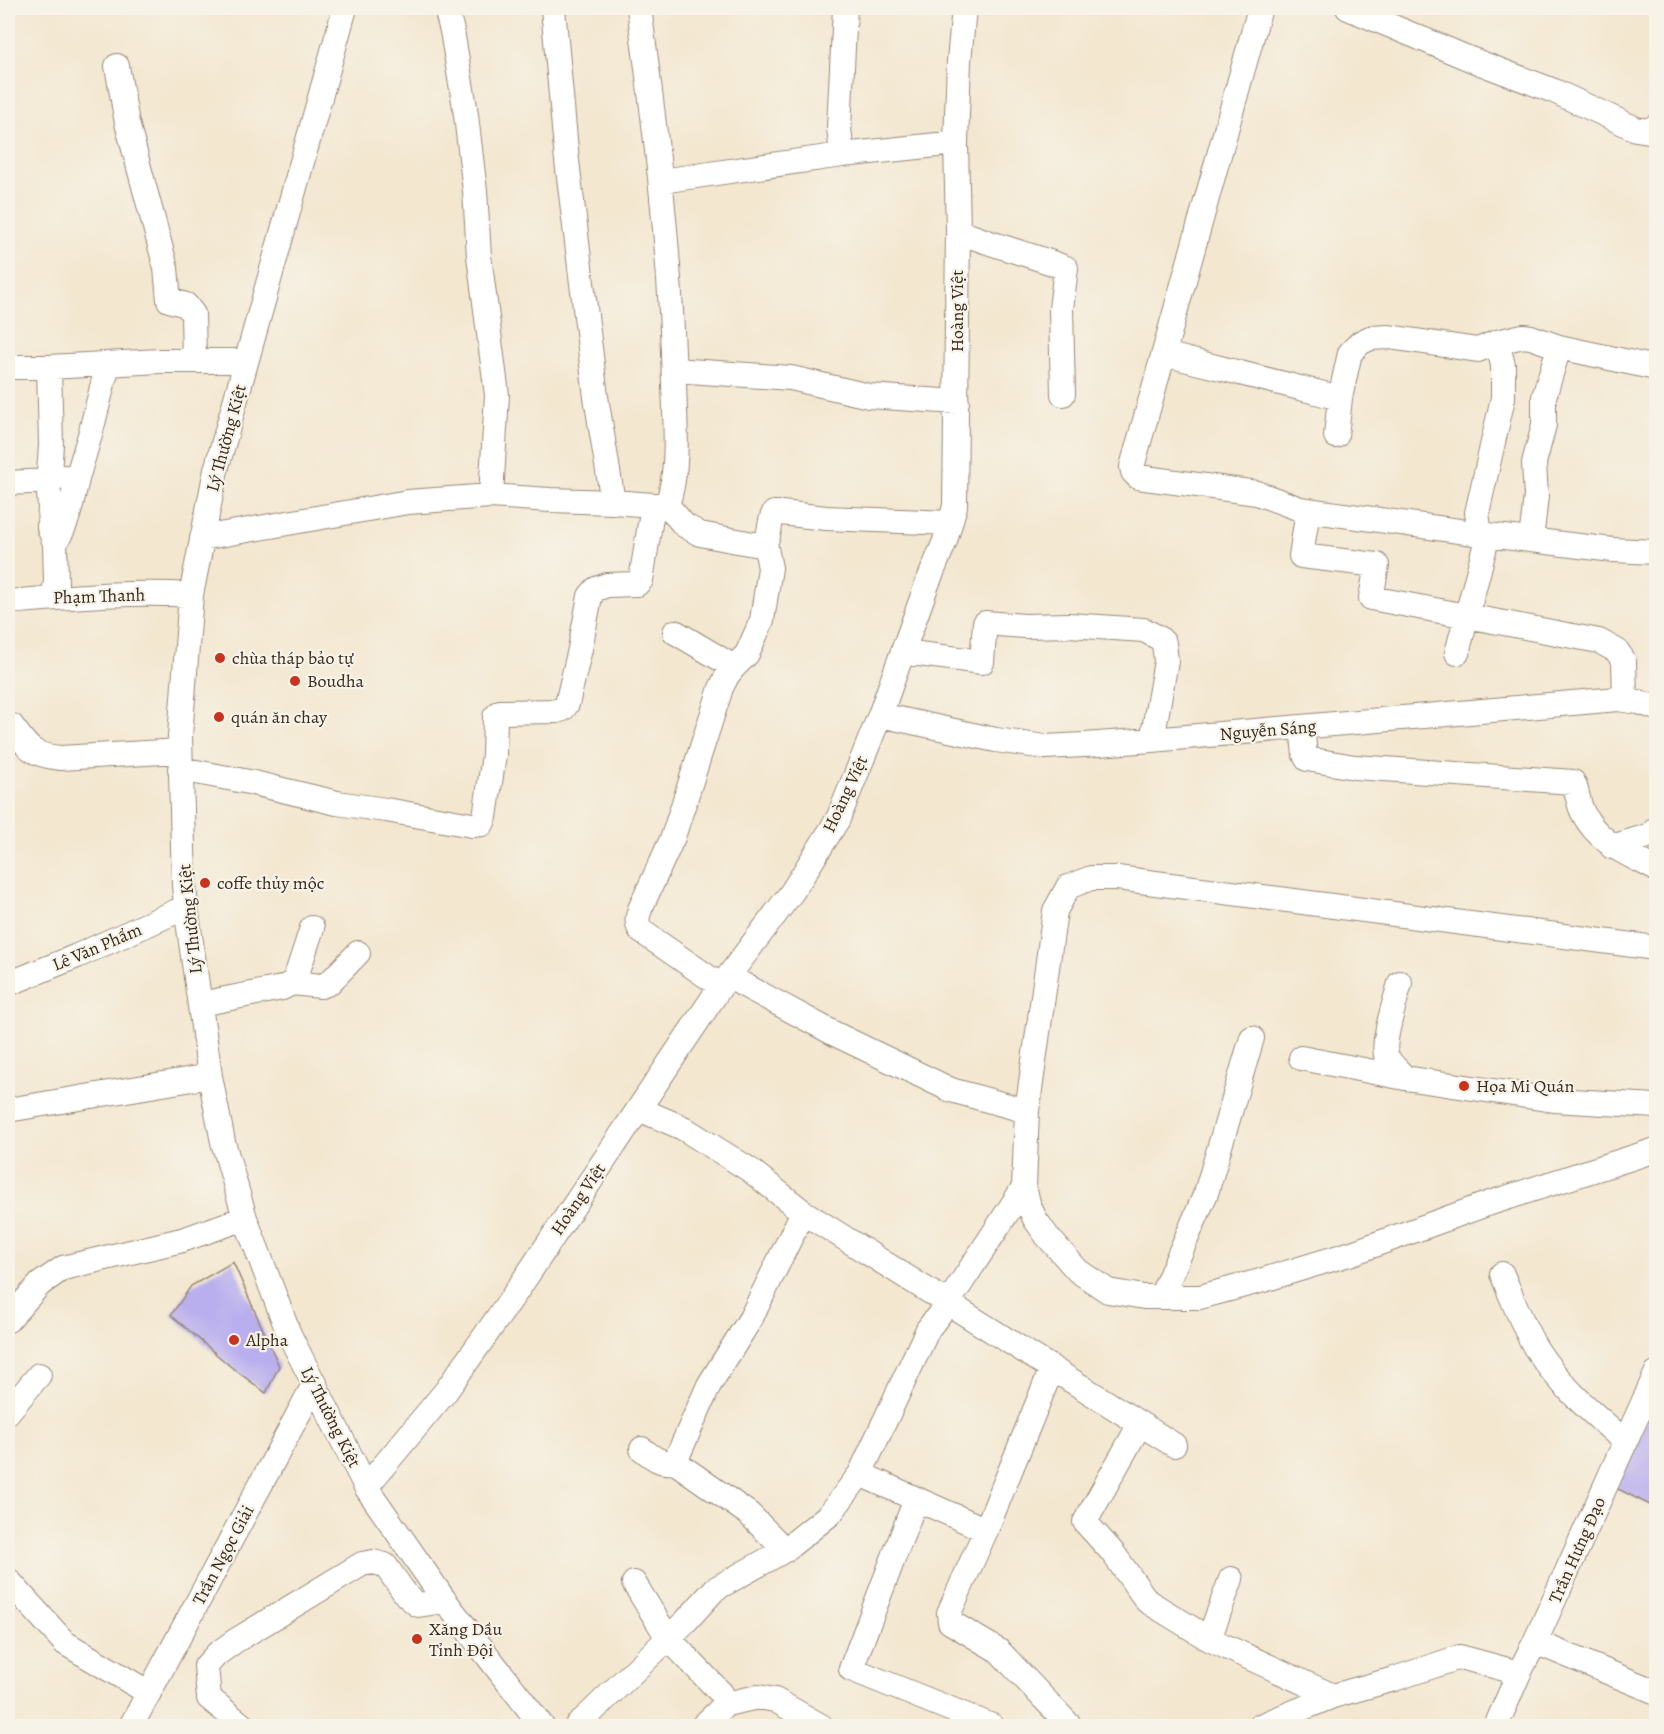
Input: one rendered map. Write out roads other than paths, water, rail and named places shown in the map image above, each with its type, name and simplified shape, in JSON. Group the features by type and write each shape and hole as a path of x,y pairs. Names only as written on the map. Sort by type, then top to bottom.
{"street":[{"name":"Lý Thường Kiệt","path":"345,8 216,470 191,595 180,736 186,908 210,1076 224,1142 245,1218 289,1334 366,1487 446,1601 539,1726"},
{"path":"446,8 465,107 475,191 479,256 497,395 491,496"},
{"path":"553,8 567,161 596,398 613,502"},
{"path":"12,726 27,747 45,756 180,760 249,783 337,803 472,825 482,824 494,755 495,717 500,712 556,711 563,709 567,704 590,596 596,589 607,585 638,584 641,580 660,505 673,490 674,370 669,278 661,181 639,8"},
{"path":"842,155 840,128 846,8"},
{"name":"Hoàng Việt","path":"366,1487 446,1391 725,981 792,892 837,819 880,715 945,541 955,506 958,231 956,143 959,61 964,8"},
{"path":"1260,8 1132,467 1133,472 1138,477 1257,493 1291,507 1308,510 1531,540 1614,550 1656,552"},
{"path":"1348,8 1554,91 1636,129 1649,131 1656,126"},
{"path":"117,66 127,123 166,268 169,300 186,305 193,314 194,361"},
{"path":"661,181 842,155 956,143"},
{"path":"958,231 979,240 1036,256 1065,268 1061,309 1063,394"},
{"path":"1336,436 1340,398 1350,353 1360,343 1370,338 1389,337 1478,350 1497,342 1522,336 1559,347 1656,368"},
{"path":"1456,653 1484,534 1477,513 1503,398 1503,365 1497,342"},
{"path":"1531,540 1536,496 1534,463 1544,425 1544,397 1559,347"},
{"path":"1164,354 1340,398"},
{"path":"8,367 194,361 246,362"},
{"path":"54,543 63,532 69,515 108,364"},
{"path":"49,366 51,445 48,477 51,507 49,528 54,543 56,583 52,598"},
{"path":"674,370 791,378 869,396 957,402"},
{"path":"8,483 78,475"},
{"path":"202,538 408,502 491,496 660,505 684,525 700,534 759,545 768,539 774,513 826,518 950,523"},
{"path":"1308,510 1301,556 1377,565 1371,598 1599,641 1617,651 1624,661 1625,700"},
{"path":"765,543 770,568 762,620 747,654 727,676 721,688 673,837 640,909 637,925 641,931 725,981 951,1090 1027,1111"},
{"name":"Phạm Thanh","path":"8,602 52,598 191,595"},
{"path":"903,652 982,662 985,623 1144,630 1164,643 1166,661 1152,740"},
{"path":"675,632 734,667"},
{"name":"Nguyễn Sáng","path":"880,715 996,740 1045,747 1152,740 1618,699 1639,702 1656,708"},
{"path":"1302,727 1305,755 1307,759 1317,762 1355,767 1574,782 1582,811 1594,830 1612,847 1656,868"},
{"path":"1612,847 1651,835 1656,829"},
{"path":"1656,948 1117,878 1091,878 1068,887 1055,911 1027,1111 1024,1187 1035,1220 1047,1236 1078,1271 1108,1291 1144,1297 1200,1297 1352,1253 1487,1204 1656,1150"},
{"name":"Lê Văn Phẩm","path":"8,984 186,908"},
{"path":"200,1004 282,988 292,983 312,928"},
{"path":"292,983 321,986 329,983 358,953"},
{"path":"1400,983 1388,1030 1386,1055 1405,1078"},
{"path":"1161,1298 1206,1192 1252,1038"},
{"path":"1301,1058 1405,1078 1554,1100 1656,1106"},
{"path":"8,1110 210,1076"},
{"path":"639,1109 693,1134 750,1170 803,1212 1174,1445"},
{"path":"578,1726 715,1589 785,1550 830,1514 860,1474 927,1329 948,1303 1024,1187"},
{"path":"675,1462 709,1385 751,1318 803,1212"},
{"path":"8,1320 40,1284 63,1268 182,1240 245,1218"},
{"path":"1502,1274 1531,1339 1557,1378 1585,1408 1626,1442"},
{"path":"1052,1368 986,1530 949,1613 950,1622 999,1651 1066,1725"},
{"name":"Trần Hưng Đạo","path":"1496,1726 1656,1374"},
{"path":"8,1412 39,1375"},
{"name":"Trần Ngọc Giải","path":"131,1726 315,1383"},
{"path":"1140,1424 1085,1522 1113,1553 1147,1601 1209,1639 1333,1696"},
{"path":"642,1449 656,1461 675,1462 749,1514 785,1550"},
{"path":"860,1474 986,1530"},
{"path":"916,1499 851,1669 992,1726"},
{"path":"243,1726 209,1698 206,1680 206,1666 217,1654 235,1641 362,1564 373,1562 385,1565 407,1596 418,1605 446,1601"},
{"path":"1209,1639 1231,1579"},
{"path":"8,1580 65,1643 149,1694"},
{"path":"634,1582 663,1630 721,1693 726,1704"},
{"path":"1535,1642 1656,1692"},
{"path":"1260,1726 1333,1696 1460,1657 1519,1673"},
{"path":"703,1726 726,1704 758,1697 775,1700 821,1726"}],"place":[{"name":"chùa tháp bảo tự","path":"220,658"},
{"name":"Boudha","path":"295,681"},
{"name":"quán ăn chay","path":"219,717"},
{"name":"coffe thủy mộc","path":"205,883"},
{"name":"Họa Mi Quán","path":"1464,1086"},
{"name":"Alpha","path":"234,1340"},
{"name":"Xăng Dầu Tỉnh Đội","path":"417,1639"}]}
